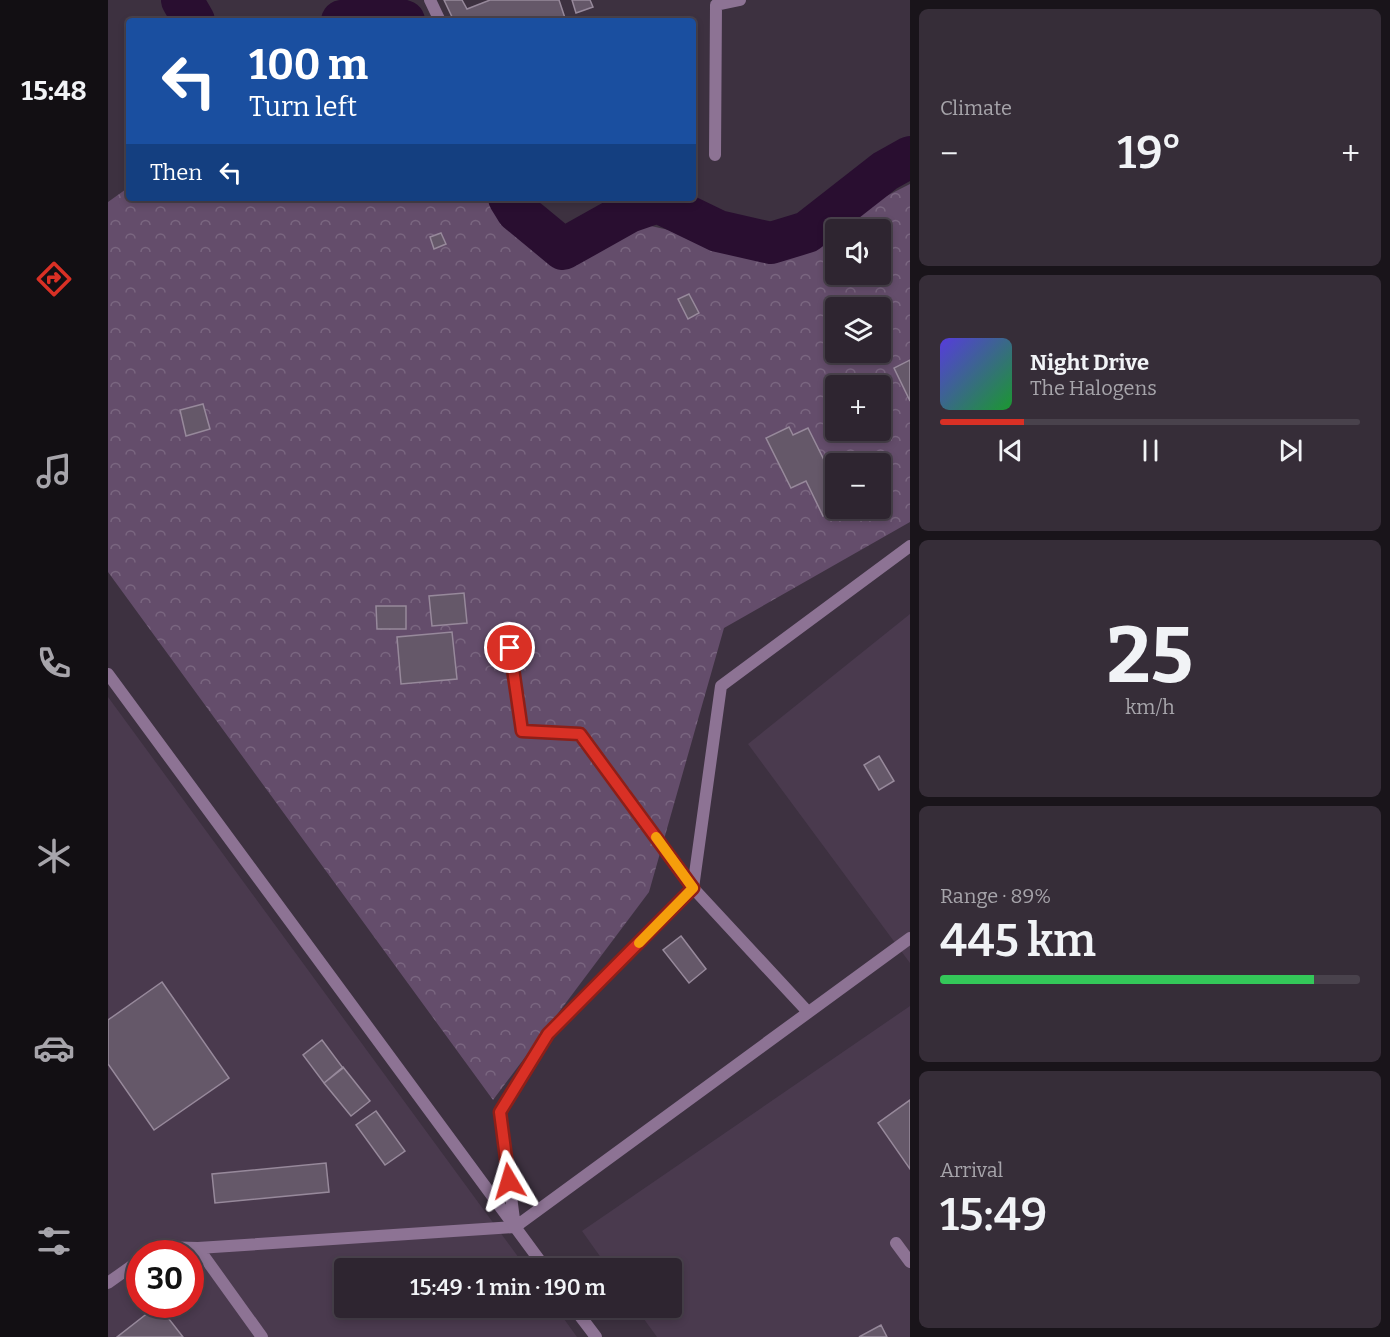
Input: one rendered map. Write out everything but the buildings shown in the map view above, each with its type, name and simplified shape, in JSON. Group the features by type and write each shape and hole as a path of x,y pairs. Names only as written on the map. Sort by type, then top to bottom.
{"street":[{"path":"430,0 439,18"},
{"path":"715,155 716,5 741,0"},
{"path":"515,1227 500,1112 548,1034 693,888 721,686 910,546"},
{"path":"507,627 522,731 580,734 693,888 808,1012"},
{"path":"108,674 538,1258"},
{"path":"204,1248 515,1227 910,938"},
{"path":"896,1243 910,1262"},
{"path":"204,1256 262,1337"},
{"path":"108,1283 126,1270"},
{"path":"582,1318 596,1337"}],"shaded area":[{"path":"910,614 910,963 748,744"},
{"path":"108,697 519,1258 334,1258 334,1318 563,1318 577,1337 108,1337"},
{"path":"910,1006 910,1337 657,1337 643,1318 682,1318 682,1258 601,1258 582,1231"}],"green space":[{"path":"910,184 910,522 724,628 649,892 493,1100 108,572 108,202 126,189 126,201 539,201 560,226 637,223 774,253 825,227 825,285 891,285 891,219 841,219"}],"waterway":[{"path":"182,0 192,18"},
{"path":"359,18 381,14 394,18"},
{"path":"511,201 517,211 563,249 629,212 658,202 718,231 771,243 807,232 885,171 910,157"}],"slow traffic":[{"path":"639,943 693,888 656,837"}],"route":[{"path":"509,1181 500,1112 548,1034 693,888 580,734 522,731 510,648"}]}
